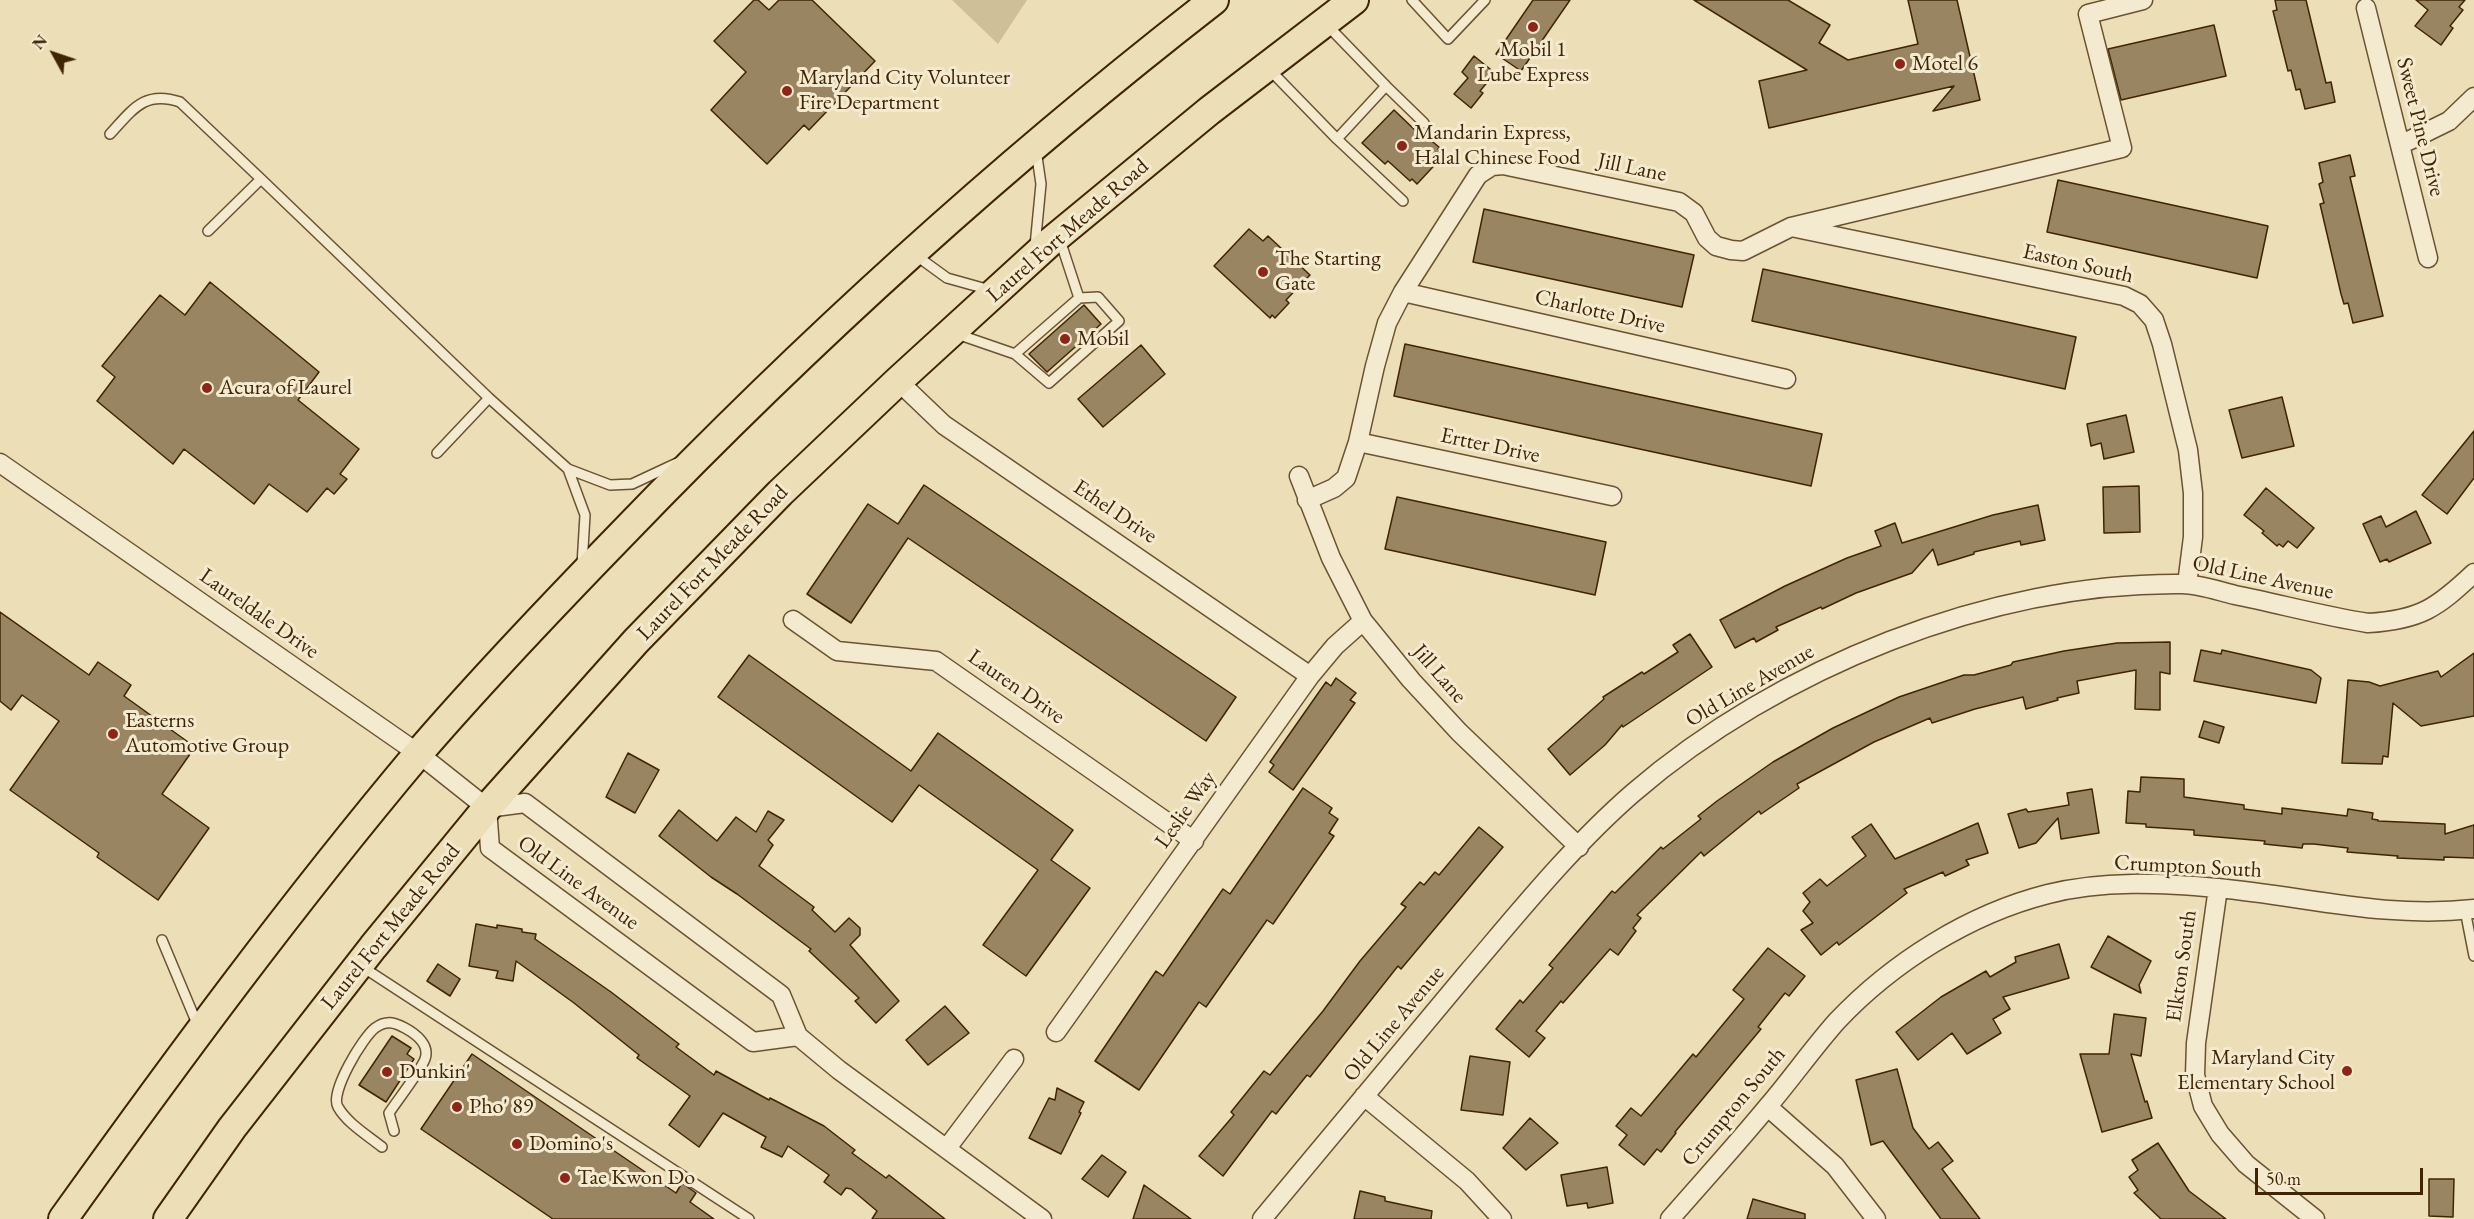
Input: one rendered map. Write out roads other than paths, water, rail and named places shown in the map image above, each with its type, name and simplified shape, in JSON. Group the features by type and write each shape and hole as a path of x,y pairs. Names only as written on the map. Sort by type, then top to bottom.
{"main road":[{"path":"63,1219 200,1030 418,754 581,576 701,452 832,325 1036,145 1154,46 1214,0"},
{"name":"Laurel Fort Meade Road","path":"168,1219 232,1128 359,965 487,808 636,641 780,493 1034,257 1209,111 1354,0"}],"street":[{"name":"Jill Lane","path":"1307,500 1334,488 1346,478 1358,442 1384,334 1403,292 1478,175 1492,166 1503,165 1679,202 1694,213 1707,238 1716,246 1743,250 1791,227 2122,148 2088,14 2143,0"},
{"name":"Sweet Pine Drive","path":"2366,8 2428,258"},
{"path":"2400,145 2449,121 2474,98"},
{"name":"Easton South","path":"1791,227 2124,296 2140,304 2154,320 2163,344 2188,450 2193,493 2193,537 2187,584"},
{"name":"Charlotte Drive","path":"1403,292 1786,379"},
{"name":"Ethel Drive","path":"898,381 944,425 1310,676"},
{"name":"Ertter Drive","path":"1358,442 1612,496"},
{"name":"Laureldale Drive","path":"0,462 418,754 487,808"},
{"name":"Jill Lane","path":"1299,476 1331,558 1363,621 1411,680 1459,732 1578,847"},
{"name":"Old Line Avenue","path":"1262,1219 1511,921 1578,847 1632,794 1692,747 1762,702 1827,668 1914,632 1999,606 2071,591 2133,585 2187,584 2368,623 2398,621 2424,613 2449,596 2474,573"},
{"name":"Lauren Drive","path":"793,620 837,651 936,661 1194,841"},
{"name":"Leslie Way","path":"1056,1032 1310,676 1335,645 1363,621"},
{"name":"Old Line Avenue","path":"798,1036 753,1042 490,848 487,808 525,803 781,995 798,1036 839,1070 1042,1219"},
{"name":"Crumpton South","path":"1670,1219 1768,1107 1837,1021 1882,978 1934,943 1985,915 2049,893 2126,883 2218,888 2367,909 2436,913 2470,909"},
{"name":"Elkton South","path":"2218,888 2196,1043 2195,1075 2203,1106 2220,1134 2246,1164 2315,1219"},
{"path":"947,1148 1014,1059"},
{"path":"1364,1096 1467,1180 1502,1219"},
{"path":"1768,1107 1835,1166 1876,1219"}],"lane":[{"path":"1413,0 1448,39 1485,0"},
{"path":"1325,22 1424,123"},
{"path":"1267,67 1337,139 1403,201"},
{"path":"1337,139 1386,86"},
{"path":"110,134 128,113 144,100 164,97 180,102 489,398 567,469 610,485 632,484 701,452"},
{"path":"1034,257 1041,184 1036,145"},
{"path":"208,231 261,178"},
{"path":"1059,236 1079,298"},
{"path":"912,253 947,278 996,292"},
{"path":"952,332 1015,354 1050,383 1119,321 1098,297 1079,298 1015,354"},
{"path":"437,453 489,398"},
{"path":"567,469 585,515 581,576"},
{"path":"2470,909 2474,956"},
{"path":"162,940 200,1030"},
{"path":"359,965 749,1219"},
{"path":"382,1147 351,1122 336,1106 335,1092 343,1075 374,1029 387,1022 396,1022 412,1031 424,1044 426,1059 389,1113 394,1131"}],"place":[{"name":"Mobil 1 Lube Express","path":"1533,27"},
{"name":"Motel 6","path":"1900,64"},
{"name":"Maryland City Volunteer Fire Department","path":"787,91"},
{"name":"Mandarin Express, Halal Chinese Food","path":"1402,146"},
{"name":"The Starting Gate","path":"1263,272"},
{"name":"Mobil","path":"1065,339"},
{"name":"Acura of Laurel","path":"207,388"},
{"name":"Easterns Automotive Group","path":"113,734"},
{"name":"Maryland City Elementary School","path":"2347,1071"},
{"name":"Dunkin'","path":"387,1072"},
{"name":"Pho' 89","path":"457,1107"},
{"name":"Domino's","path":"517,1144"},
{"name":"Tae Kwon Do","path":"565,1178"}]}
